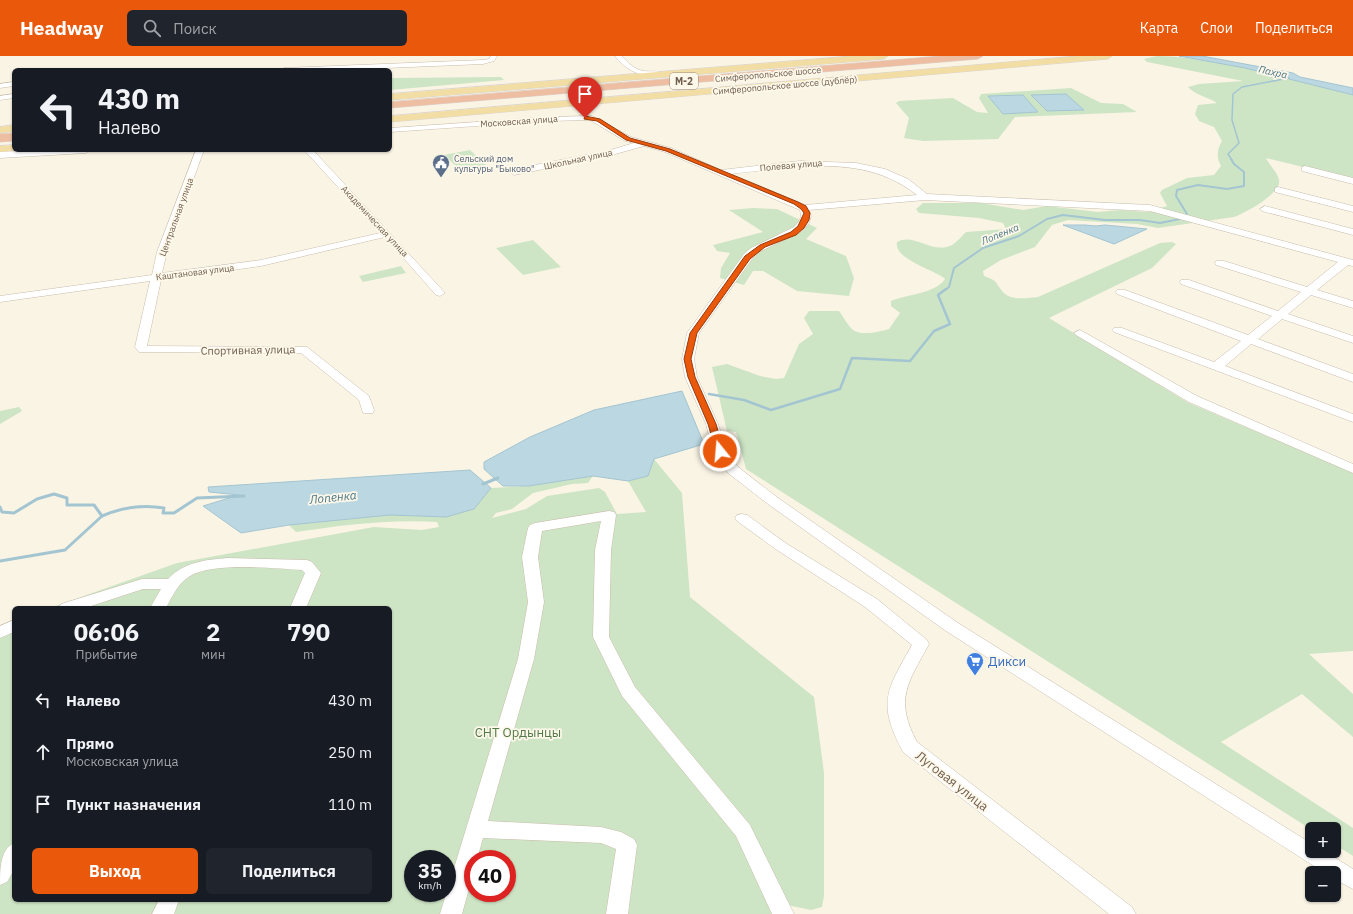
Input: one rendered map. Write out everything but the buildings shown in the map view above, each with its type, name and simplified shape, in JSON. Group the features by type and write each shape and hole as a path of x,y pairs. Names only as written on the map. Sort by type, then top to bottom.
{"highway":[{"name":"Симферопольское шоссе","path":"392,101 930,56"},
{"name":"Симферопольское шоссе","path":"392,105 978,56"},
{"path":"0,133 12,132"},
{"path":"0,138 12,137"}],"main road":[{"name":"Симферопольское шоссе (дублёр)","path":"392,97 884,56"},
{"name":"Симферопольское шоссе (дублёр)","path":"392,119 1108,56"},
{"path":"0,129 12,128"},
{"path":"0,149 12,148"}],"street":[{"path":"334,68 482,62 492,60 494,56"},
{"path":"618,56 627,67 636,72 644,74 669,74"},
{"path":"605,80 624,75 627,73 627,67"},
{"path":"0,86 12,84"},
{"path":"0,98 12,96"},
{"name":"Московская улица","path":"392,130 585,118 598,120 628,139 641,144 668,150 804,208"},
{"name":"Школьная улица","path":"514,172 608,153 641,144"},
{"path":"0,155 52,152"},
{"name":"Центральная улица","path":"149,352 143,350 141,347 162,252 199,152"},
{"name":"Академическая улица","path":"310,152 440,293"},
{"name":"Полевая улица","path":"720,172 811,162 839,163 867,168 895,177 916,188 925,197"},
{"path":"1305,169 1353,181"},
{"path":"1278,190 1353,209"},
{"path":"1349,262 1150,208 925,197 804,208 807,213 806,220 801,228 762,246 747,257 693,333 688,359 692,377 712,424 720,451 733,470 773,501 952,627 1353,880"},
{"path":"1265,209 1353,232"},
{"name":"Каштановая улица","path":"0,299 156,276 215,271 261,263 387,234"},
{"path":"1216,367 1308,291 1349,262"},
{"path":"1220,263 1353,305"},
{"path":"1185,282 1353,340"},
{"path":"1121,292 1353,378"},
{"path":"1118,330 1353,418"},
{"path":"1080,333 1193,399 1353,469"},
{"name":"Спортивная улица","path":"149,352 303,349 365,399 368,410"},
{"path":"451,914 526,659 536,602 530,557 535,528 609,516 604,550 601,637 628,691 743,831 783,914"},
{"name":"Луговая улица","path":"742,518 782,547 871,603 921,644 903,673 894,712 900,730 910,747 1125,914"},
{"path":"159,606 172,584 185,572 203,567 243,563 307,565 313,573 299,606"},
{"path":"73,606 142,584 172,584"},
{"path":"0,632 12,627"},
{"path":"476,829 601,835 614,838 627,845 617,914"},
{"path":"0,876 12,855"},
{"path":"163,914 168,902"}],"green space":[{"path":"1157,56 1206,60 1256,70 1353,95 1353,179 1266,158 1279,180 1275,191 1262,202 1234,217 1158,228 1137,224 1068,220 1052,225 1035,247 1001,260 983,271 984,276 994,280 1003,292 1010,297 1038,297 1160,243 1172,242 1176,244 1152,268 1049,318 1189,403 1353,472 1353,651 1309,654 1353,694 1353,737 1302,694 1221,742 1353,828 1353,856 1341,848 1341,822 1305,822 1305,826 746,469 736,432 727,431 712,367 727,364 760,376 776,379 784,378 799,344 813,334 804,318 809,311 839,311 847,324 853,330 861,333 889,329 900,313 891,306 891,301 928,291 935,288 945,279 908,259 898,248 897,242 910,240 930,246 945,247 954,244 966,232 1006,229 1003,223 979,218 919,213 916,209 923,203 981,203 1023,210 1047,206 1098,212 1120,210 1148,212 1167,206 1160,193 1162,190 1187,178 1214,175 1221,166 1218,160 1218,154 1222,141 1214,127 1199,121 1195,114 1198,105 1217,103 1194,92 1188,87 1199,84 1243,81 1147,62 1144,59"},
{"path":"501,77 504,80 392,90 392,78"},
{"path":"1071,88 1101,103 1123,104 1137,112 1015,117 998,139 923,141 904,138 909,118 896,103 899,101 953,98 977,112 988,113 979,98 981,94"},
{"path":"470,150 486,165 460,170 444,155"},
{"path":"753,208 777,209 817,228 806,239 846,256 854,278 849,296 797,291 763,271 753,271 744,285 720,278 721,268 730,253 717,251 713,245 763,232 729,210"},
{"path":"533,240 561,267 523,275 496,248"},
{"path":"401,266 406,273 363,282 359,276"},
{"path":"19,407 22,411 0,424 0,411"},
{"name":"СНТ Ордынцы","path":"654,459 682,493 690,597 814,697 824,773 824,896 822,907 811,910 787,905 788,914 0,914 0,626 12,622 12,902 392,902 392,606 56,606 177,563 374,527 422,530 439,527 437,522 401,521 349,525 296,532 289,525 390,515 446,517 474,509 491,488 529,486 593,476 588,483 572,484 533,493 512,509 496,513 492,518 526,509 547,496 599,488 605,492 617,514 646,512 628,481 648,476"}],"water":[{"name":"Пахра","path":"1179,56 1202,56 1293,73 1300,77 1353,88 1353,95 1245,68"},
{"path":"1066,94 1084,110 1047,111 1031,95"},
{"path":"1023,95 1038,112 1003,114 988,96"},
{"path":"1063,225 1105,225 1147,229 1114,244"},
{"path":"682,391 704,444 654,459 648,476 628,481 593,476 529,486 503,486 484,469 484,462 530,437 594,410"},
{"path":"470,470 491,488 474,509 446,517 390,515 289,525 241,533 203,506 239,495 209,492 208,487"}],"waterway":[{"name":"Лопенка","path":"1232,160 1228,154 1239,143 1232,120 1233,94 1242,87 1289,78"},
{"name":"Лопенка","path":"945,290 949,287 954,268 983,248 1019,236 1047,219 1063,215 1105,220 1140,220 1160,223 1180,219 1187,214 1176,196 1177,190 1198,185 1227,189 1244,186 1244,172 1234,164 1231,159"},
{"name":"Лопенка","path":"709,394 744,400 771,410 840,389 852,358 910,361 934,331 950,324 938,295 946,289"},
{"name":"Лопенка","path":"483,484 498,478"},
{"name":"Лопенка","path":"0,507 2,512 14,513 37,499 54,494 67,498 67,505 94,505 102,516"},
{"name":"Лопенка","path":"102,516 117,510 140,506 164,508 163,513 174,513 197,498 244,496"},
{"path":"0,561 65,550 102,516"}],"place":[{"name":"Сельский дом культуры \"Быково\"","path":"441,178"},
{"name":"Дикси","path":"975,676"}],"route":[{"path":"585,118 598,120 628,139 641,144 668,150 796,203 804,208 807,213 806,220 801,228 762,246 747,257 693,333 688,359 692,377 712,424 720,451"}]}
